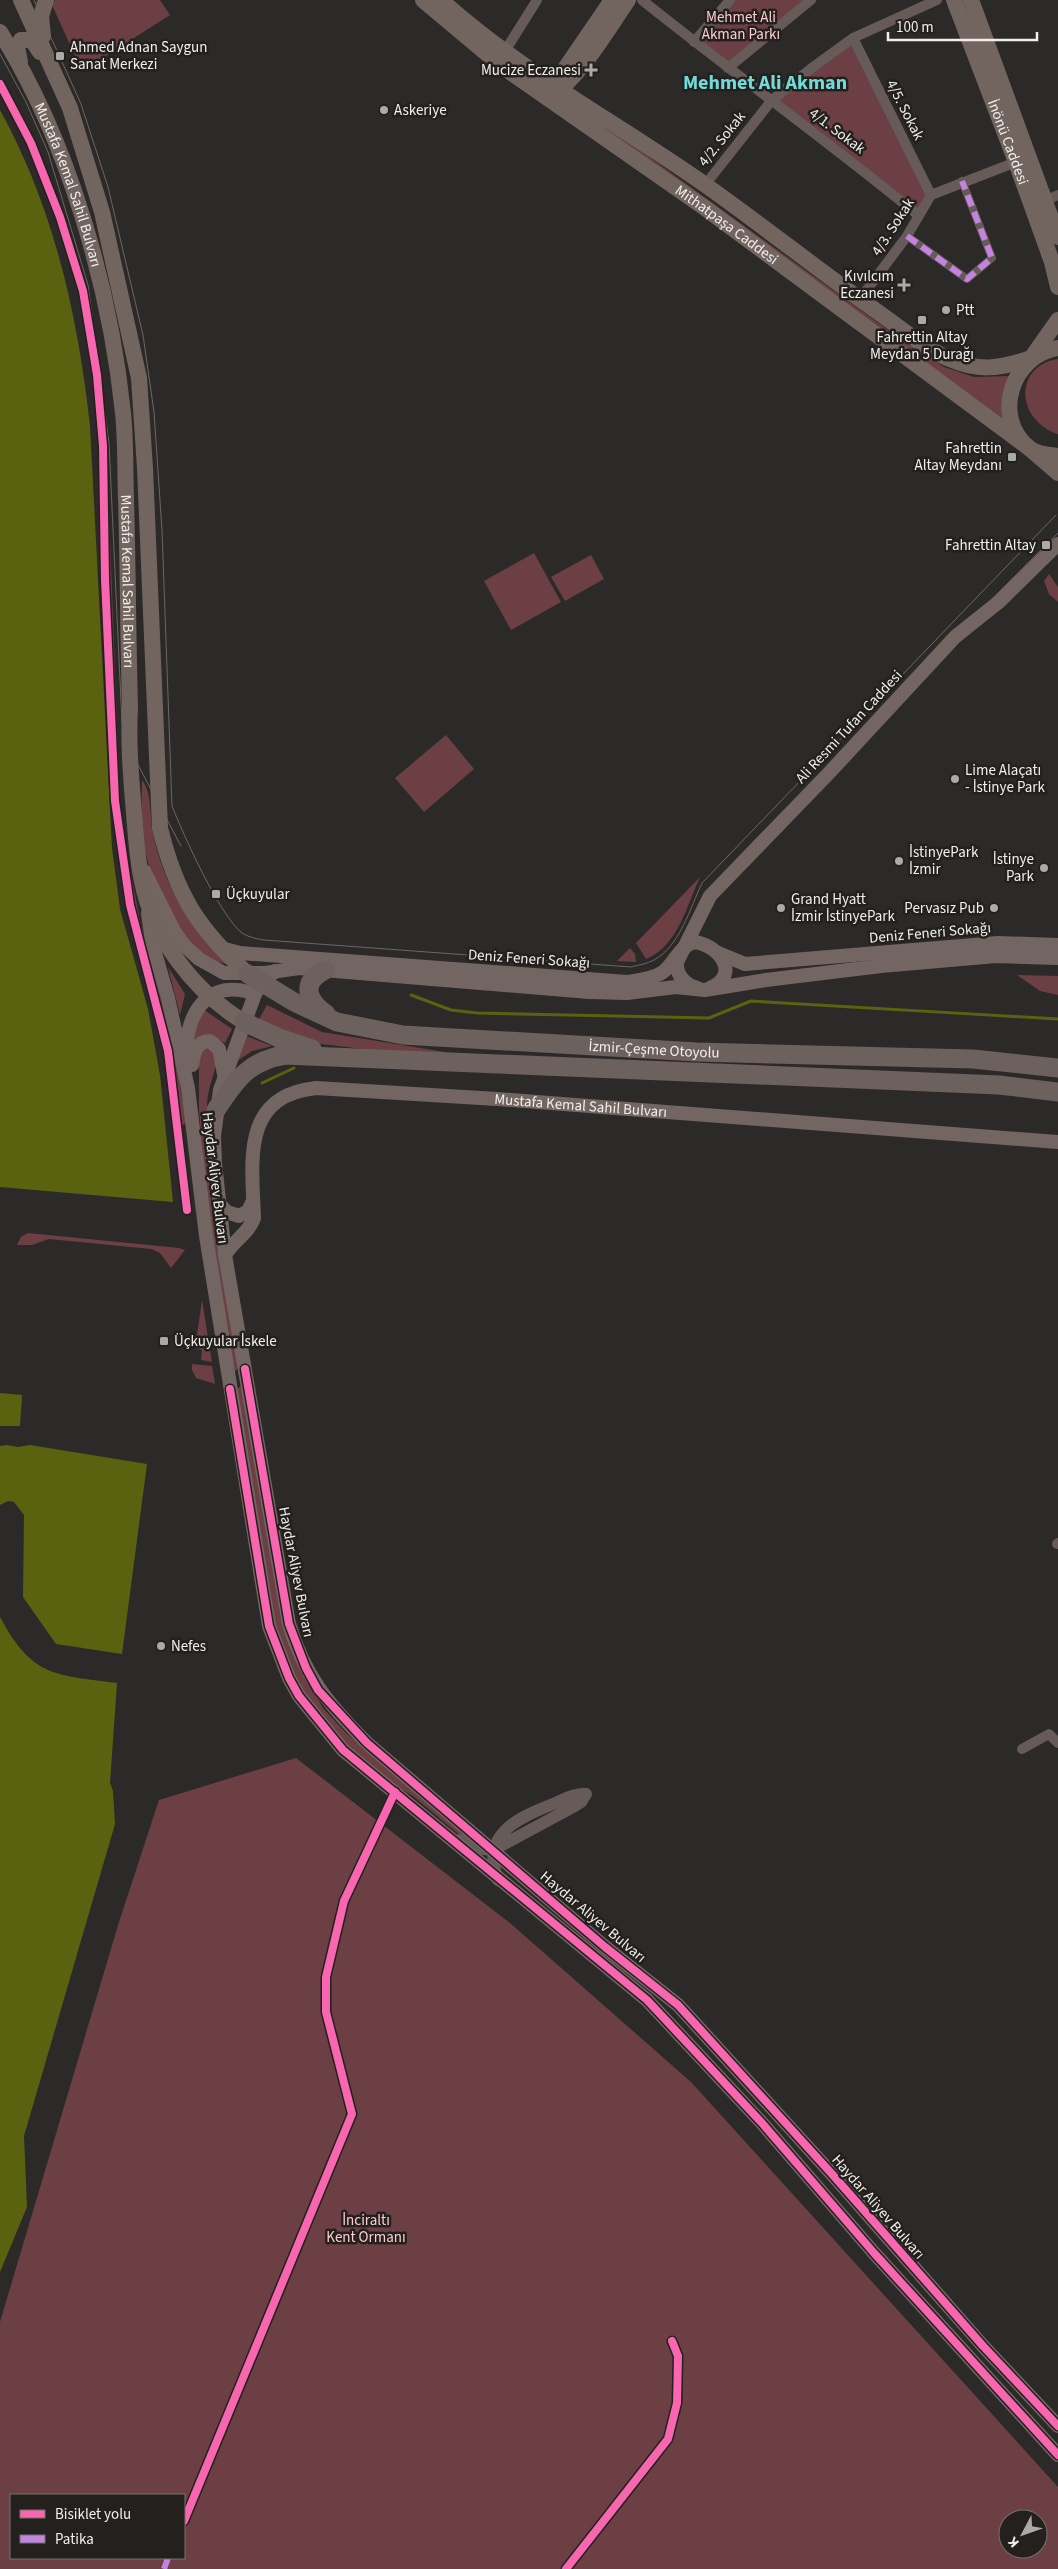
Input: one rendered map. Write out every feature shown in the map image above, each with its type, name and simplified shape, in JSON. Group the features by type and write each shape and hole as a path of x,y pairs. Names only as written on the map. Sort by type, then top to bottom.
{"highway":[{"path":"323,964 310,983 309,994 316,1007 337,1022"},
{"name":"İzmir-Çeşme Otoyolu","path":"260,981 314,1021 337,1022 403,1036 697,1052 864,1055 1016,1062 1058,1068"},
{"name":"Mustafa Kemal Sahil Bulvarı","path":"244,1022 279,1038 332,1056"},
{"path":"216,1110 236,1081 260,1061 285,1055 332,1056"},
{"name":"İzmir-Çeşme Otoyolu","path":"332,1056 370,1060 998,1085 1058,1092"},
{"path":"1016,1062 1058,1062"}],"main road":[{"name":"Mustafa Kemal Sahil Bulvarı","path":"22,0 70,108 102,212 139,378 148,525 159,825 176,884 197,918 222,948 260,981"},
{"path":"46,0 41,16 41,28 47,55"},
{"name":"Mithatpaşa Caddesi","path":"423,0 503,67 555,91 705,185 860,299 947,358 979,368 989,369 1008,366 1031,358"},
{"name":"Mithatpaşa Caddesi","path":"441,0 705,208 1029,448"},
{"path":"555,91 612,0"},
{"path":"555,91 596,46 628,0"},
{"name":"İnönü Caddesi","path":"954,0 1016,162 1052,262 1058,287"},
{"name":"İnönü Caddesi","path":"971,0 1051,198 1058,237"},
{"name":"Mustafa Kemal Sahil Bulvarı","path":"0,32 22,69 47,119 76,196 97,272 116,361 123,414 130,707 128,746 139,861 147,901 173,954 210,996 244,1022"},
{"path":"22,69 17,47 18,43 27,38 36,44 55,86 70,108"},
{"path":"1058,320 1021,369 1010,392 1009,407 1014,428 1029,448 1058,473"},
{"path":"1031,358 1046,350 1058,348"},
{"path":"1029,448 1058,456"},
{"name":"Ali Resmi Tufan Caddesi","path":"683,948 710,896 829,773 955,637 1000,601 1058,544"},
{"path":"139,861 170,925 185,946 214,969 260,981"},
{"name":"Haydar Aliyev Bulvarı","path":"147,901 152,942 168,998 188,1088 206,1236 269,1626 289,1678 314,1717 343,1750 594,1959 647,2000 762,2123 874,2253 1058,2456"},
{"name":"Deniz Feneri Sokağı","path":"323,964 627,982 652,977 663,972 683,948 695,942 745,964 998,943 1058,945"},
{"path":"222,948 240,954 323,964"},
{"path":"683,948 677,962 678,973 688,985 705,990 719,984 724,978 725,966 718,953"},
{"name":"Deniz Feneri Sokağı","path":"323,964 589,992 628,992 676,987 705,990 766,980 881,966 996,956 1058,958"},
{"path":"188,1088 188,1034 191,1020 210,996 227,989 260,981 286,968 323,964"},
{"name":"Haydar Aliyev Bulvarı","path":"260,981 224,1074 216,1110 215,1163 225,1255 289,1624 302,1661 318,1690 367,1743 605,1947 678,2005 1058,2426"},
{"path":"188,1088 194,1051 204,1042 214,1043 219,1049 224,1074"},
{"name":"Mustafa Kemal Sahil Bulvarı","path":"225,1255 235,1240 252,1224 254,1155 258,1123 264,1114 286,1094 316,1088 1058,1142"},
{"path":"219,1204 227,1212 239,1216 248,1211 253,1201"},
{"path":"594,1959 605,1947"},
{"path":"874,2253 889,2241"}],"street":[{"path":"506,51 537,0"},
{"name":"4/1. Sokak","path":"642,0 728,68 850,159 918,215"},
{"path":"694,42 730,0"},
{"path":"728,68 811,0"},
{"name":"4/2. Sokak","path":"705,185 772,100 853,38 937,0"},
{"name":"4/5. Sokak","path":"853,38 931,195"},
{"name":"4/3. Sokak","path":"860,299 907,236 931,195 962,181 1016,162"},
{"path":"907,236 968,279 992,258 962,181"},
{"path":"1022,1750 1049,1734 1058,1743"},
{"path":"399,1796 472,1848 493,1850 573,1807 581,1802 586,1794 575,1795 514,1821 505,1830 493,1850 492,1865 498,1880"}],"green space":[{"path":"55,0 160,0 170,15 82,71 52,5"},
{"name":"Mehmet Ali Akman Parkı","path":"730,0 811,0 728,68 694,42"},
{"path":"853,38 931,195 918,215 772,100"},
{"path":"565,96 899,338 944,367 974,377 1011,376 1003,420 563,103"},
{"path":"1058,359 1057,434 1043,426 1033,417 1027,405 1025,393 1027,382 1033,371 1044,364"},
{"path":"106,481 109,512 120,803 127,854 140,920 175,1052 186,1122 180,1128 171,1054 161,1008 140,940 126,878 116,800"},
{"path":"534,553 561,602 511,630 484,581"},
{"path":"591,555 604,579 565,601 551,577"},
{"path":"1049,574 1058,587 1058,602 1049,594 1044,581"},
{"path":"446,735 474,769 424,812 395,778"},
{"path":"142,780 148,792 153,834 158,853 172,889 190,921 214,951 228,964 212,960 196,947 181,929 159,893 152,876 144,841"},
{"path":"700,877 686,912 674,935 657,953 646,959 636,943"},
{"path":"630,948 635,954 636,962 617,961"},
{"path":"168,967 185,994 180,1015"},
{"path":"1017,975 1058,976 1058,995 1040,991"},
{"path":"267,1005 322,1032 457,1054 420,1056 314,1043 258,1021"},
{"path":"200,1007 232,1029 225,1043 207,1035 192,1043"},
{"path":"244,1035 272,1046 252,1051 237,1061"},
{"path":"206,1046 220,1052 210,1084 207,1104 208,1170 221,1269 238,1368 234,1373 205,1190 199,1109 199,1052"},
{"path":"28,1233 185,1250 171,1268 160,1253 151,1249 49,1239 32,1245 17,1245 21,1237"},
{"path":"202,1300 212,1362 201,1360 202,1350 195,1348"},
{"path":"192,1364 212,1366 215,1384 196,1378 192,1370"},
{"path":"243,1384 281,1617 287,1639 302,1671 323,1708 346,1733 478,1842 469,1843 413,1796 392,1784 346,1744 318,1714 294,1676 273,1620 236,1390"},
{"name":"İnciraltı Kent Ormanı","path":"296,1758 510,1923 691,2082 1058,2487 1058,2569 0,2569 0,2322 119,1922 159,1800"}],"shaded area":[{"path":"0,110 19,147 49,224 70,304 85,385 90,426 112,848 120,909 148,1009 160,1075 173,1202 0,1187"},
{"path":"0,1393 22,1395 20,1426 0,1426"},
{"path":"30,1445 147,1464 122,1654 56,1644 23,1597 24,1515 14,1502 8,1501 0,1505 0,1446 18,1447"},
{"path":"0,1617 23,1651 47,1670 77,1678 117,1683 110,1783 113,1791 115,1824 24,2136 27,2207 0,2272"}],"waterway":[{"path":"411,995 451,1010 477,1013 709,1018 751,1001 1058,1019"},
{"path":"262,1083 294,1068"}],"tram line":[{"path":"34,0 81,104 108,187 143,335 154,412 162,530 172,806 184,835 213,893 233,924 242,933 264,940 631,967 654,960 671,946 683,926 702,883 1056,515"},
{"path":"0,54 26,102 48,152 88,285 109,443 122,723 128,746 181,846"},
{"path":"951,632 989,602 1058,533"}],"marked path":[{"path":"907,236 967,279 992,258 962,181"},
{"path":"164,2569 168,2559"}],"cycle path":[{"path":"0,84 31,143 60,217 83,291 97,375 103,446 105,579 115,801 130,905 168,1051 187,1210"},
{"path":"245,1369 289,1624 306,1668 318,1690 367,1743 605,1947 678,2005 832,2174 983,2346 1058,2426"},
{"path":"230,1389 269,1626 289,1678 299,1696 343,1750 647,2000 762,2123 874,2253 1058,2455"},
{"path":"185,2519 352,2114 326,2012 326,1977 344,1901 395,1792"},
{"path":"566,2569 668,2439 677,2403 678,2356 672,2341"}],"place":[{"name":"Ahmed Adnan Saygun Sanat Merkezi","path":"60,56"},
{"name":"Mucize Eczanesi","path":"591,70"},
{"name":"Askeriye","path":"384,110"},
{"name":"Kıvılcım Eczanesi","path":"904,285"},
{"name":"Ptt","path":"946,310"},
{"name":"Fahrettin Altay Meydan 5 Durağı","path":"922,320"},
{"name":"Fahrettin Altay Meydanı","path":"1012,457"},
{"name":"Fahrettin Altay","path":"1046,545"},
{"name":"Lime Alaçatı - İstinye Park","path":"955,779"},
{"name":"İstinyePark İzmir","path":"899,861"},
{"name":"İstinye Park","path":"1044,868"},
{"name":"Üçkuyular","path":"216,894"},
{"name":"Grand Hyatt İzmir İstinyePark","path":"781,908"},
{"name":"Pervasız Pub","path":"994,908"},
{"name":"Üçkuyular İskele","path":"164,1341"},
{"name":"Nefes","path":"161,1646"}],"district":[{"name":"Mehmet Ali Akman","path":"765,83"}]}
